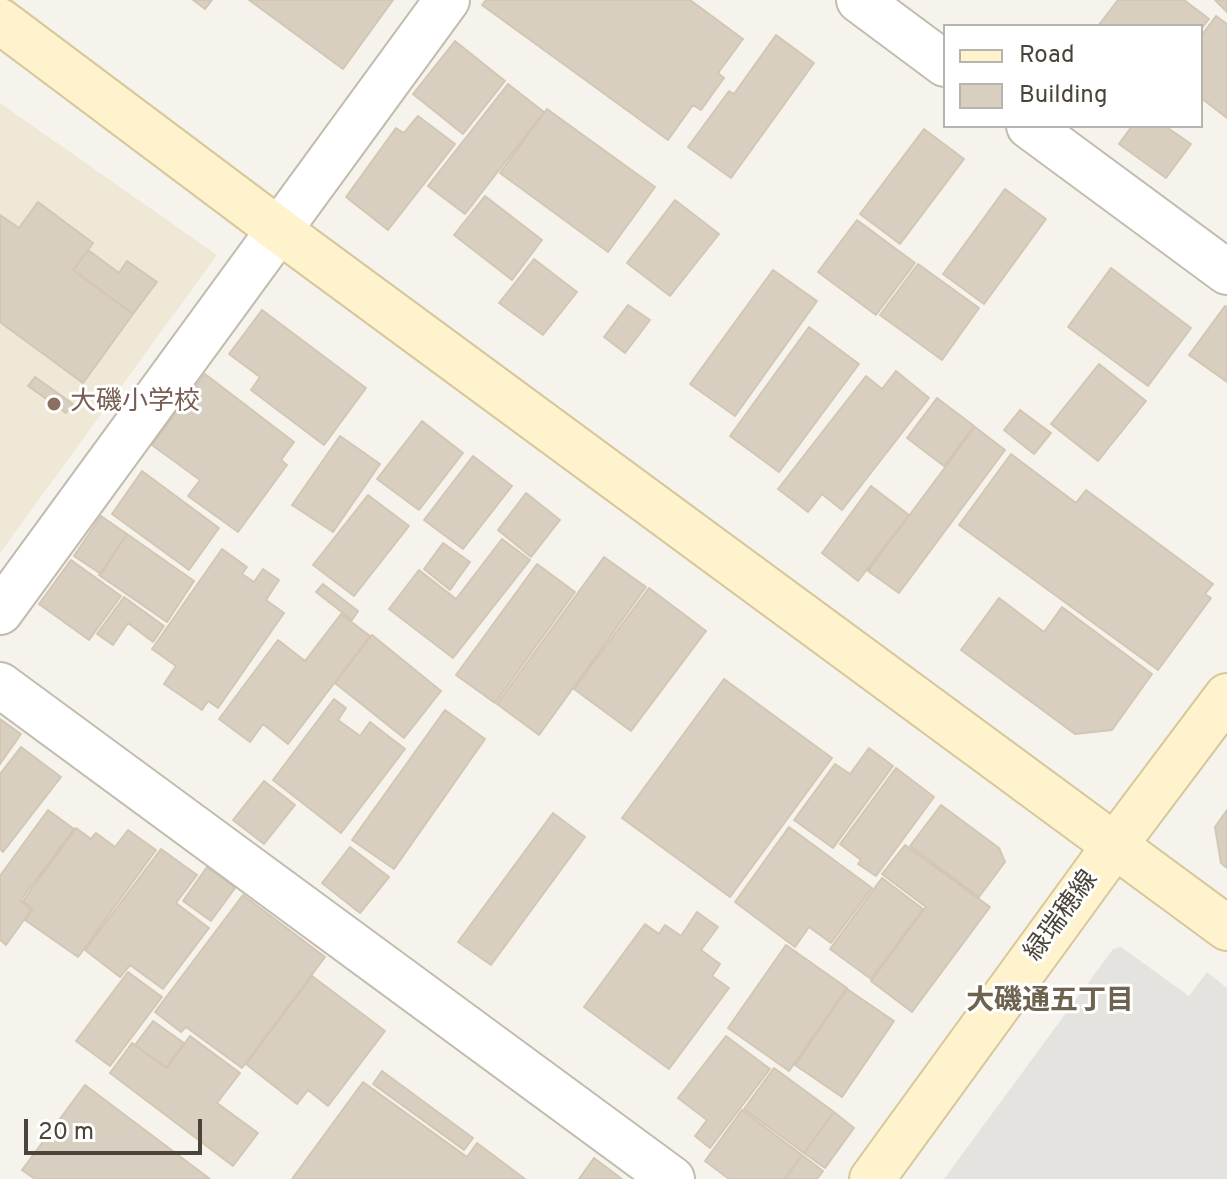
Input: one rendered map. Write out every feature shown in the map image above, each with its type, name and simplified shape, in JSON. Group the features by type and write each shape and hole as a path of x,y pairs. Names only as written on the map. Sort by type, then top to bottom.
{"street":[{"path":"0,612 447,0"},
{"path":"859,0 943,63"},
{"path":"0,21 280,231 1227,928"},
{"path":"1032,128 1227,272"},
{"path":"0,685 672,1179"},
{"name":"緑瑞穂線","path":"872,1179 1227,696"}],"shaded area":[{"name":"大磯小学校","path":"0,103 217,255 0,553"},
{"path":"1121,947 1189,996 1207,972 1227,988 1227,1179 944,1179 1113,949"}],"building":[{"path":"193,0 212,0 205,9"},
{"path":"249,0 393,0 343,69"},
{"path":"486,0 690,0 743,39 718,73 724,78 701,110 693,105 668,140 482,5"},
{"path":"1118,0 1184,0 1209,19 1203,26 1203,24 1100,24"},
{"path":"1215,0 1227,0 1227,12"},
{"path":"1216,16 1227,24 1227,118 1203,100 1203,33"},
{"path":"776,35 814,63 731,178 688,147 729,91 734,94"},
{"path":"455,41 505,81 463,134 413,94"},
{"path":"508,84 544,112 465,214 428,186"},
{"path":"547,109 655,187 608,252 500,173"},
{"path":"418,116 455,144 388,230 346,197 396,128 404,133"},
{"path":"1131,128 1168,128 1191,144 1166,178 1119,144"},
{"path":"924,129 964,159 900,244 860,214"},
{"path":"1005,189 1046,219 984,304 943,274"},
{"path":"485,196 542,240 512,280 454,235"},
{"path":"675,200 719,234 670,296 627,263"},
{"path":"38,202 93,243 73,270 133,314 83,383 0,322 0,215 19,228"},
{"path":"857,220 915,263 876,315 818,272"},
{"path":"88,250 119,273 127,261 157,282 133,314 73,270"},
{"path":"534,259 577,292 543,335 499,303"},
{"path":"918,264 979,308 942,360 880,315"},
{"path":"1111,268 1191,328 1148,386 1068,327"},
{"path":"773,270 817,301 735,416 690,384"},
{"path":"628,305 650,320 625,353 604,337"},
{"path":"1225,306 1227,308 1227,382 1189,355"},
{"path":"262,310 366,388 324,445 251,390 260,377 229,354"},
{"path":"809,327 859,364 779,472 730,436"},
{"path":"1099,364 1146,401 1098,461 1051,424"},
{"path":"896,371 929,398 842,510 822,494 808,512 778,489 866,376 882,389"},
{"path":"205,374 294,442 281,460 287,465 238,532 188,496 200,480 152,445"},
{"path":"35,377 73,404 66,413 28,386"},
{"path":"937,398 974,426 944,466 907,438"},
{"path":"1020,410 1051,433 1034,454 1004,430"},
{"path":"422,421 463,453 419,510 377,479"},
{"path":"975,427 1005,450 899,593 868,571"},
{"path":"340,436 380,464 333,532 292,505"},
{"path":"1011,454 1076,503 1086,490 1213,584 1205,594 1211,598 1158,670 959,525"},
{"path":"473,456 512,486 463,549 424,520"},
{"path":"142,471 219,528 189,570 112,514"},
{"path":"871,486 909,515 858,581 822,553"},
{"path":"526,493 560,520 531,557 498,530"},
{"path":"368,495 409,526 354,596 313,565"},
{"path":"101,516 127,534 101,574 74,556"},
{"path":"127,534 194,581 167,622 99,575"},
{"path":"502,539 530,560 453,658 389,609 419,570 456,599"},
{"path":"443,543 470,562 450,590 424,569"},
{"path":"222,549 247,567 242,574 254,582 263,569 279,580 266,600 284,613 218,708 208,701 202,710 164,684 176,666 152,649"},
{"path":"604,557 646,587 539,735 497,704"},
{"path":"71,560 121,596 89,640 39,604"},
{"path":"537,564 575,592 495,703 456,675"},
{"path":"323,584 358,611 352,620 316,592"},
{"path":"649,588 706,631 631,731 574,689"},
{"path":"124,597 164,626 153,642 128,623 113,645 97,634"},
{"path":"999,598 1044,632 1062,607 1152,674 1112,730 1075,734 961,650"},
{"path":"341,614 370,636 288,744 263,724 250,742 219,719 278,640 305,661"},
{"path":"372,635 441,691 404,738 335,683"},
{"path":"724,679 832,758 730,897 622,818"},
{"path":"334,699 346,708 338,720 360,736 370,722 405,749 341,833 273,780"},
{"path":"445,710 485,739 394,869 352,840"},
{"path":"0,719 21,734 0,764"},
{"path":"21,747 61,777 3,852 0,849 0,774"},
{"path":"869,748 893,766 833,848 794,820 835,764 850,774"},
{"path":"896,768 934,797 876,876 858,864 861,860 840,844"},
{"path":"264,781 295,805 264,844 233,820"},
{"path":"941,805 999,848 1005,862 979,897 910,846"},
{"path":"48,810 74,829 20,901 31,910 6,945 0,940 0,876"},
{"path":"1227,810 1227,868 1221,863 1215,827"},
{"path":"553,813 585,837 491,965 458,942"},
{"path":"789,827 872,888 831,943 809,927 795,947 735,902"},
{"path":"76,828 91,839 96,833 115,847 128,830 156,850 78,957 25,920 33,909 23,901"},
{"path":"905,845 990,907 912,1012 871,981 926,907 882,874"},
{"path":"350,847 389,877 360,913 322,883"},
{"path":"161,849 197,875 176,903 209,928 163,989 130,965 120,977 85,950"},
{"path":"207,867 235,888 211,921 183,901"},
{"path":"882,878 923,909 871,979 830,949"},
{"path":"243,895 325,957 242,1068 186,1027 181,1032 155,1012"},
{"path":"697,912 718,927 701,950 720,964 712,976 729,988 669,1069 584,1007 645,924 659,934 665,925 681,936"},
{"path":"786,945 847,988 789,1071 728,1028"},
{"path":"128,972 162,997 110,1066 76,1041"},
{"path":"312,976 385,1031 328,1106 308,1090 297,1104 246,1064"},
{"path":"847,989 894,1021 842,1097 795,1065"},
{"path":"153,1021 184,1043 166,1068 135,1045"},
{"path":"190,1036 240,1073 217,1103 258,1133 233,1166 110,1073 132,1043 167,1068"},
{"path":"726,1036 770,1069 710,1148 695,1136 707,1120 678,1098"},
{"path":"774,1068 834,1112 804,1153 744,1109"},
{"path":"382,1071 473,1138 464,1150 373,1084"},
{"path":"363,1082 467,1157 477,1143 525,1179 292,1179"},
{"path":"85,1085 210,1179 35,1179 22,1170"},
{"path":"742,1110 802,1155 785,1179 729,1179 705,1161"},
{"path":"834,1112 854,1128 825,1168 804,1153"},
{"path":"802,1155 823,1171 817,1179 785,1179"},
{"path":"594,1158 622,1179 579,1179"}],"place":[{"name":"大磯小学校","path":"54,404"}],"district":[{"name":"大磯通五丁目","path":"1050,1003"}]}
